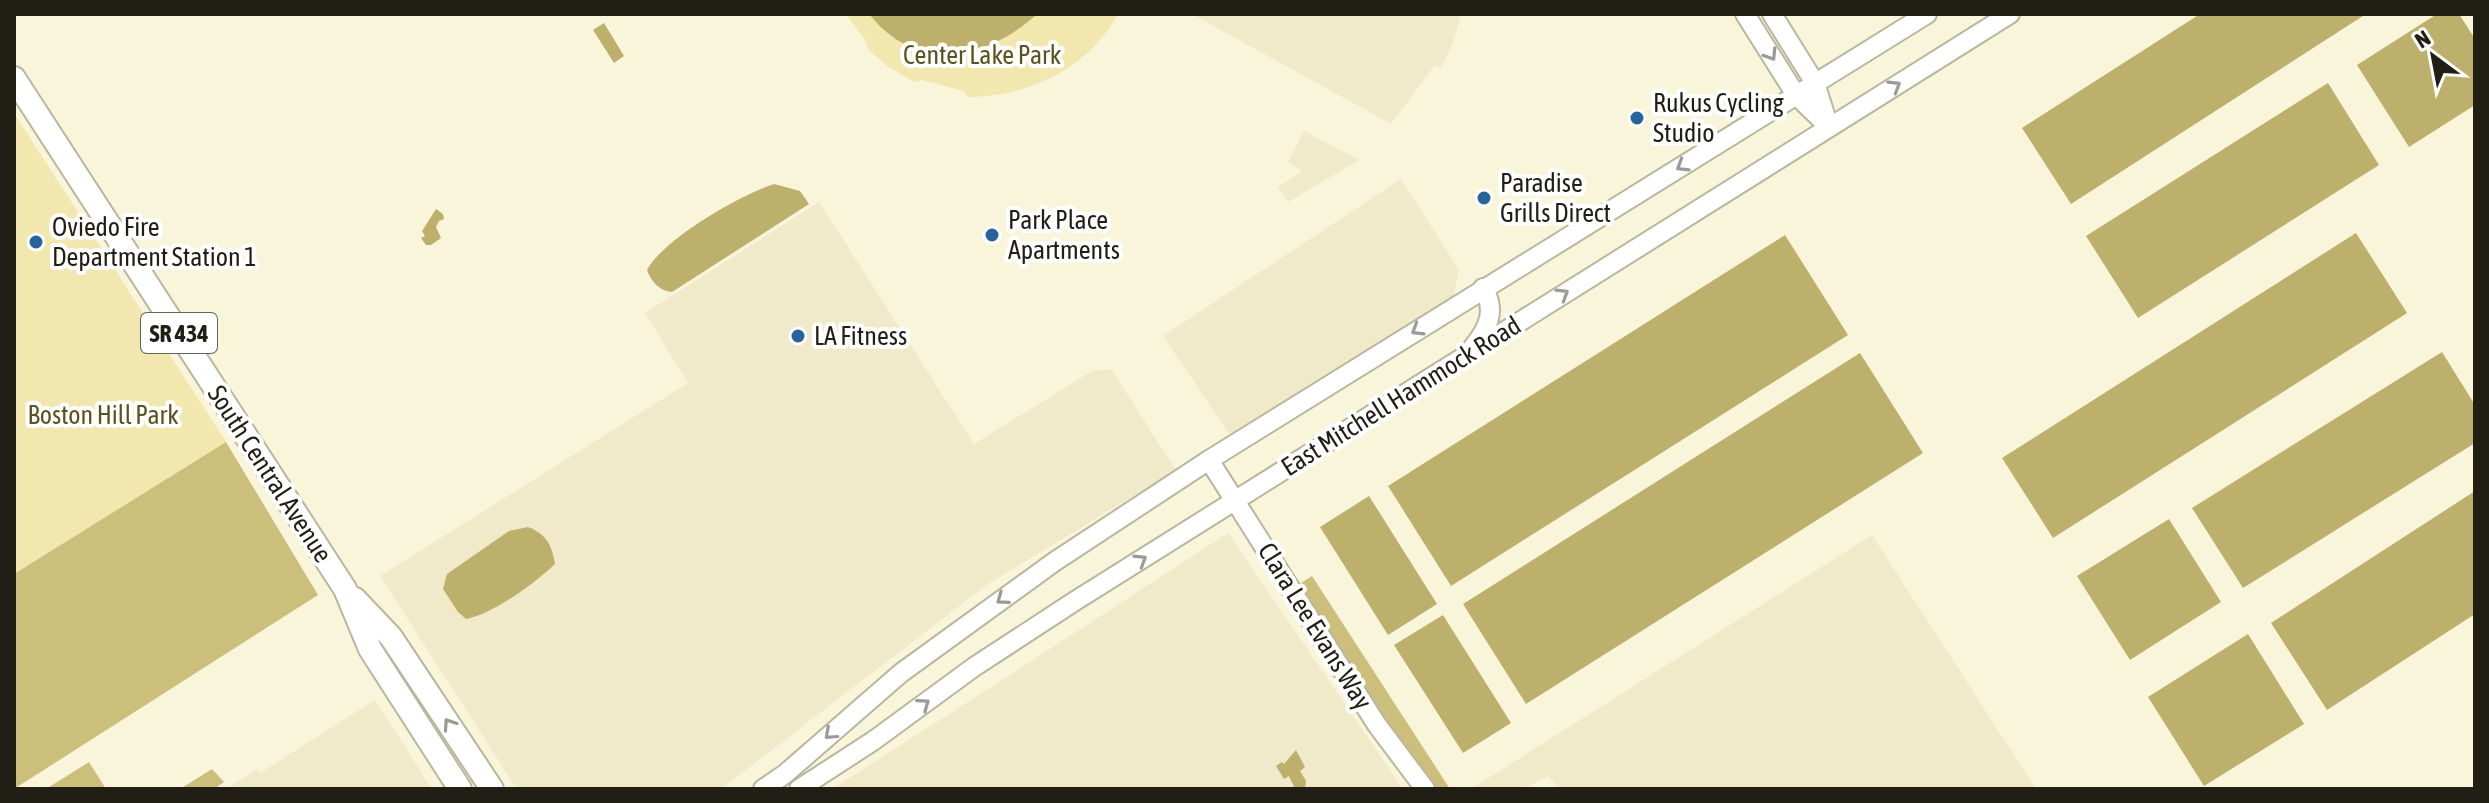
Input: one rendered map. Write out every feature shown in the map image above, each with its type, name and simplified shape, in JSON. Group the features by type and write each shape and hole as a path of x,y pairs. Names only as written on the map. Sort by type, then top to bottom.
{"main road":[{"name":"South Central Avenue","path":"14,78 345,589 370,649 460,789"},
{"name":"South Central Avenue","path":"345,589 391,637 492,789"}],"street":[{"path":"1745,14 1796,95 1829,127"},
{"path":"1772,14 1815,83 1829,127"},
{"name":"East Mitchell Hammock Road","path":"763,789 785,774 901,673 1054,562 1209,460 1483,288 1927,14"},
{"name":"East Mitchell Hammock Road","path":"799,789 873,741 974,667 2010,14"},
{"path":"1466,356 1482,336 1491,316 1483,288"},
{"name":"Clara Lee Evans Way","path":"1209,460 1377,725 1425,789"}],"shaded area":[{"path":"869,14 1037,14 996,42 952,54 930,53 908,46 888,33"},
{"path":"1192,14 1461,14 1453,43 1441,68 1435,65 1391,124"},
{"path":"2200,14 2366,14 2071,204 2022,128"},
{"path":"2437,14 2459,14 2475,39 2475,105 2409,147 2357,65"},
{"path":"604,23 624,56 614,63 593,30"},
{"path":"2328,83 2379,165 2138,318 2086,236"},
{"path":"1304,131 1359,160 1288,202 1278,187 1302,171 1288,162"},
{"path":"1401,179 1459,270 1453,298 1232,438 1163,336"},
{"path":"774,184 800,191 809,204 672,292 659,288 653,282 647,270 685,232 723,208"},
{"path":"819,202 974,444 1092,371 1111,369 1176,470 988,584 721,789 517,789 380,576 688,383 645,313"},
{"path":"436,209 444,219 436,227 441,238 426,245 421,238 425,236 422,231"},
{"path":"2356,233 2407,313 2053,538 2002,458"},
{"path":"1785,235 1848,335 1451,586 1388,486"},
{"path":"2442,352 2475,405 2475,443 2243,588 2192,508"},
{"path":"1860,353 1923,453 1526,704 1463,604"},
{"path":"226,442 318,595 14,789 14,574"},
{"path":"2475,491 2475,614 2327,710 2271,623"},
{"path":"1369,496 1437,604 1388,635 1320,527"},
{"path":"2169,519 2221,602 2130,660 2077,576"},
{"path":"528,527 547,541 555,564 501,604 466,619 443,589 447,574 509,531"},
{"path":"1228,533 1403,789 832,789 999,682"},
{"path":"1872,535 2036,789 1560,789 1548,776 1523,789 1471,789"},
{"path":"1312,576 1450,789 1434,789 1383,721 1298,585"},
{"path":"1443,615 1511,723 1463,753 1394,645"},
{"path":"2248,634 2304,724 2204,786 2148,697"},
{"path":"375,700 432,789 226,789 257,769 260,773"},
{"path":"1296,750 1305,767 1300,771 1306,781 1305,789 1295,789 1289,776 1284,779 1276,766 1282,762 1284,764"},
{"path":"89,762 106,789 46,789"},
{"path":"212,769 224,782 214,789 180,789"}],"green space":[{"name":"Center Lake Park","path":"846,14 1118,14 1090,50 1054,76 1012,92 967,97 964,91 921,80 914,82 887,66 868,49"},
{"name":"Boston Hill Park","path":"14,113 226,442 14,574"}],"place":[{"name":"Rukus Cycling Studio","path":"1637,118"},
{"name":"Paradise Grills Direct","path":"1484,198"},
{"name":"Park Place Apartments","path":"992,235"},
{"name":"Oviedo Fire Department Station 1","path":"36,242"},
{"name":"LA Fitness","path":"798,336"}]}
